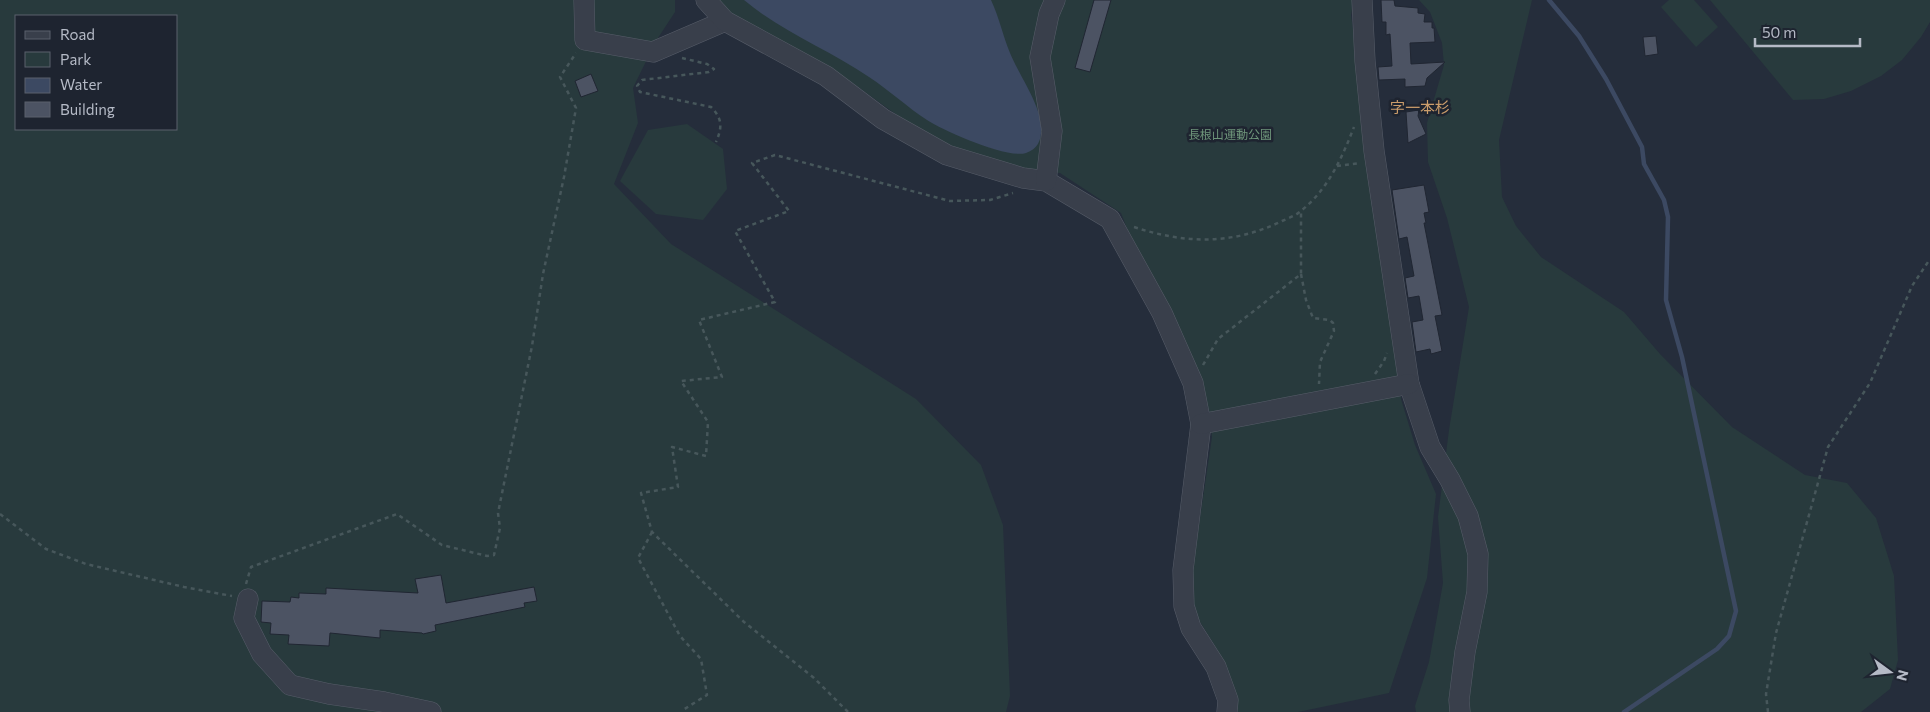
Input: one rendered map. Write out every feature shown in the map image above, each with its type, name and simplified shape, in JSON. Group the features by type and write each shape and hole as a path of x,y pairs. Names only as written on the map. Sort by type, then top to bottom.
{"street":[{"path":"584,0 586,40 653,52 725,21"},
{"path":"706,0 725,21 826,76 883,119 947,155 1023,178 1046,180 1110,219 1162,313 1193,383 1201,424 1183,570 1184,606 1191,628 1216,667 1228,700 1227,712"},
{"path":"1046,180 1052,131 1040,57 1049,14 1055,0"},
{"path":"1362,0 1365,61 1374,151 1409,384 1430,447 1450,480 1468,516 1478,554 1477,592 1465,652 1459,700 1460,712"},
{"path":"1201,424 1409,384"},
{"path":"248,599 244,618 262,654 290,684 329,694 384,702 431,712"}],"path":[{"path":"0,514 46,549 86,564 184,587 248,599 245,588 251,567 397,514 442,545 487,556 494,555 500,528 498,513 532,346 543,274 564,177 576,108 560,76 586,40"},
{"path":"680,58 707,64 714,69 709,72 642,80 637,86 640,92 711,107 718,114 722,128 716,142"},
{"path":"1110,219 1178,239 1207,241 1239,237 1269,228 1301,212 1317,196 1344,153 1354,125"},
{"path":"848,712 814,678 744,622 652,532 641,493 678,487 672,447 706,456 708,422 682,381 722,377 699,320 775,302 735,230 789,211 752,163 775,155 950,201 990,200 1016,193 1023,178"},
{"path":"1337,166 1363,163"},
{"path":"1301,212 1301,274 1308,310 1313,318 1330,320 1333,323 1334,331 1320,362 1319,390"},
{"path":"1768,712 1766,694 1776,633 1828,447 1870,383 1912,286 1930,259"},
{"path":"1193,383 1218,339 1301,274"},
{"path":"1368,378 1375,374 1384,360 1389,347"},
{"path":"652,532 638,558 680,636 701,660 707,695 683,710 683,712"}],"green space":[{"path":"0,0 675,0 675,12 656,41 633,88 638,123 614,184 671,244 916,399 981,465 1003,525 1010,696 1006,712 0,712"},
{"name":"長根山運動公園","path":"715,0 1354,0 1351,15 1396,333 1401,399 1415,445 1436,494 1427,578 1389,693 1298,712 1238,712 1232,683 1219,653 1199,620 1191,597 1194,559 1212,437 1210,413 1195,367 1135,249 1121,213 1060,173 1028,171 969,153 929,138 830,67 736,17"},
{"path":"1419,0 1532,0 1499,140 1502,197 1516,226 1541,257 1624,312 1660,354 1732,427 1805,475 1847,483 1876,518 1894,576 1898,660 1890,689 1861,712 1416,712 1415,706 1429,662 1443,583 1438,517 1449,430 1469,307 1447,218 1428,162 1427,123 1444,65 1442,43 1430,12"},
{"path":"1669,0 1694,0 1718,27 1696,47 1661,7"},
{"path":"1710,0 1930,0 1930,22 1921,37 1902,60 1881,76 1851,91 1824,99 1793,100"},
{"path":"687,124 723,149 727,189 703,220 656,214 620,181 648,130"}],"water":[{"path":"744,0 991,0 1010,53 1037,109 1041,126 1039,143 1034,149 1026,153 1017,154 991,148 947,131 912,110 853,67 774,22"}],"building":[{"path":"1094,0 1111,0 1090,72 1075,68"},
{"path":"1381,0 1394,0 1395,6 1418,8 1418,13 1425,14 1424,22 1432,22 1435,42 1410,43 1411,64 1445,62 1427,78 1425,86 1405,87 1405,79 1379,80 1378,67 1392,66 1390,34 1386,35 1386,22 1382,22"},
{"path":"1656,36 1658,54 1645,56 1643,37"},
{"path":"591,74 598,91 581,97 575,81"},
{"path":"1419,110 1418,116 1426,134 1408,143 1406,112"},
{"path":"1424,185 1429,212 1424,213 1426,223 1424,223 1442,315 1435,316 1442,351 1431,354 1430,349 1416,352 1412,322 1423,320 1419,296 1408,298 1405,278 1414,276 1407,237 1399,239 1392,190"},
{"path":"441,575 446,603 534,587 537,601 524,603 525,607 435,625 436,631 423,634 380,630 380,638 330,633 329,646 288,644 289,635 270,634 271,623 261,622 262,601 290,602 291,597 299,598 299,593 326,594 326,588 418,593 415,579"}],"waterway":[{"path":"1549,0 1579,36 1606,79 1642,147 1644,164 1664,200 1668,217 1666,300 1682,357 1736,611 1729,636 1717,649 1624,712"}],"district":[{"name":"字一本杉","path":"1420,107"}]}
